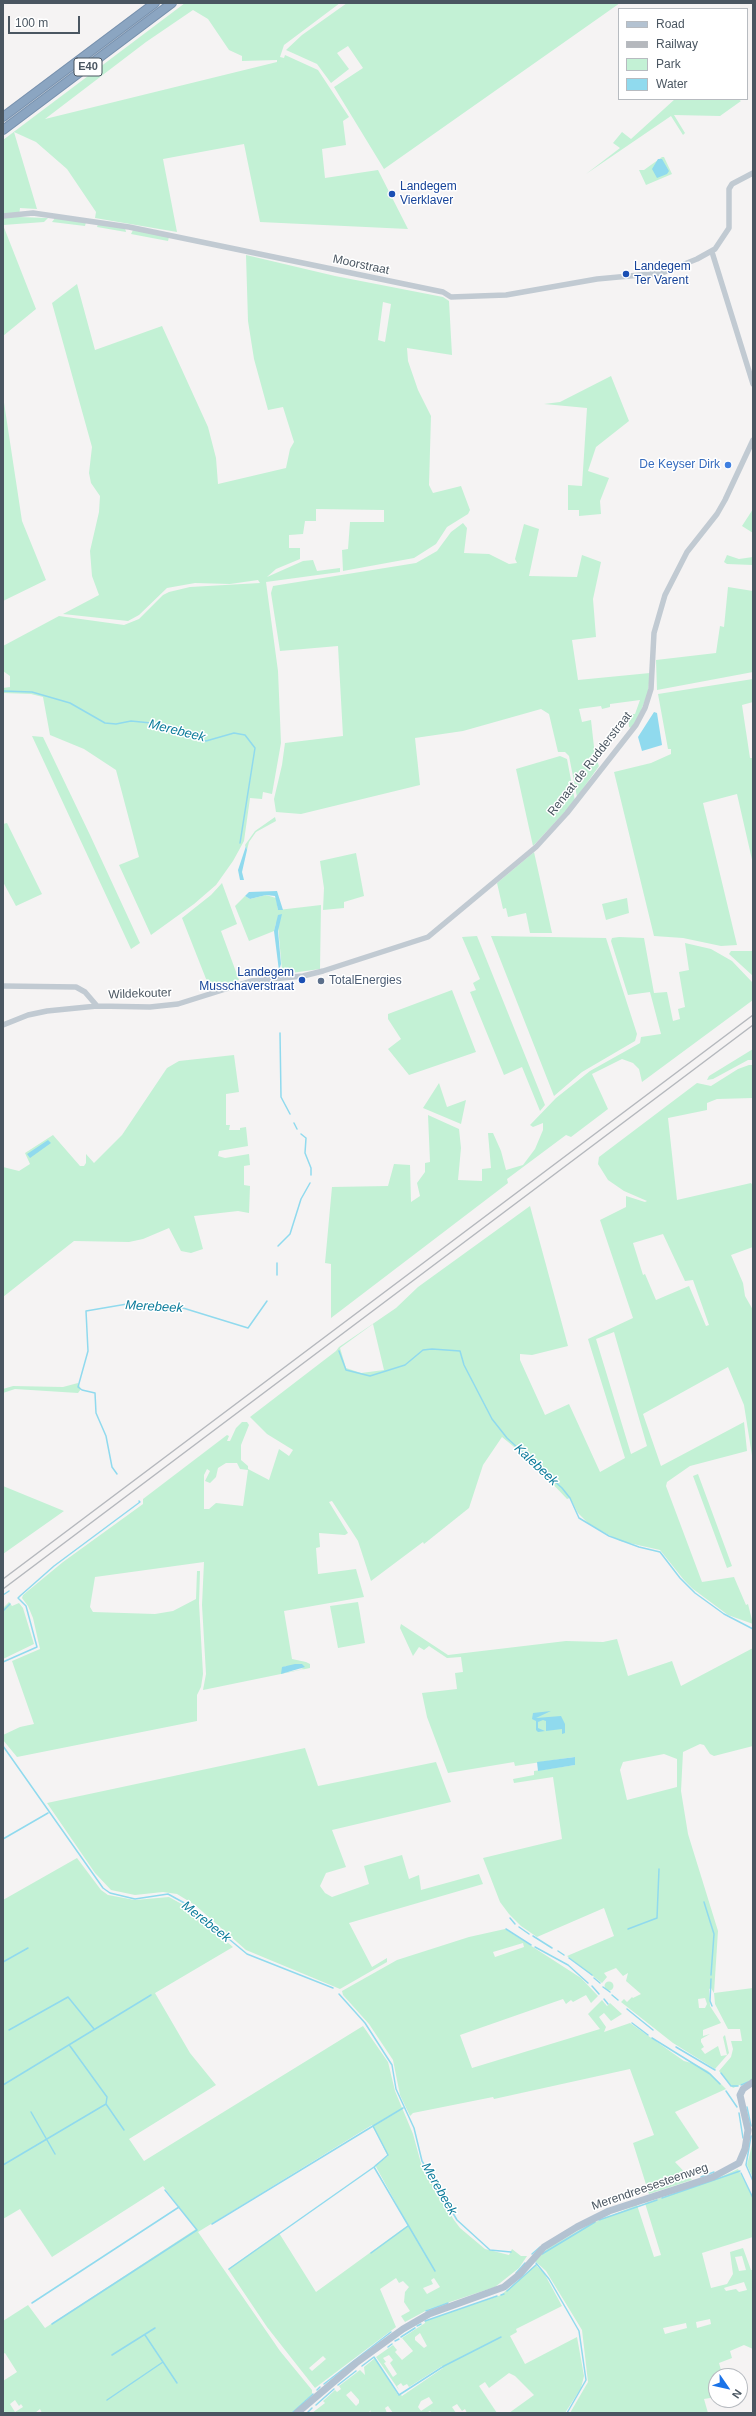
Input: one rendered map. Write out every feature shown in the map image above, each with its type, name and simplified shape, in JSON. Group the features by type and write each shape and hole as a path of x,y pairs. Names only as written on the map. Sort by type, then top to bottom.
{"highway":[{"name":"E40","path":"3,117 155,3"},
{"name":"E40","path":"3,130 172,3"}],"main road":[{"name":"Merendreesesteenweg","path":"297,2413 356,2363 403,2328 429,2314 504,2287 520,2274 544,2247 576,2228 609,2211 713,2177 739,2163 745,2149 748,2130 740,2095 743,2089 753,2082"}],"street":[{"path":"753,173 732,184 729,189 730,224 724,238 712,252 753,384"},
{"name":"Moorstraat","path":"3,216 33,213 129,227 443,292 451,297 506,295 597,280 662,273 712,252"},
{"name":"Renaat de Rudderstraat","path":"323,971 428,937 516,866 567,814 641,717 651,689 654,633 665,595 687,552 717,514 725,500 753,440"},
{"name":"Wildekouter","path":"3,1025 28,1015 47,1011 97,1006 165,1006 192,1000 251,981 303,976 323,971"},
{"path":"3,986 76,987 85,992 97,1006"}],"green space":[{"path":"185,3 340,3 284,45 280,57 284,58 285,55 318,70 349,117 343,121 346,145 322,149 325,178 378,170 408,229 260,222 244,144 163,159 177,232 95,218 96,212 67,169 36,142 14,132 37,209 20,208 19,217 48,218 44,222 3,225 3,140","holes":["193,10 208,19 229,50 242,56 242,61 277,60 277,62 45,119 146,42"]},
{"path":"347,3 620,3 384,169 334,87 363,68 348,46 337,53 349,69 331,83 317,64 286,50 302,35"},
{"path":"674,100 741,101 720,116 674,115 685,133 683,135 671,116 586,174 620,148 613,143 622,132 631,139"},
{"path":"664,157 672,174 646,185 639,170 644,170"},
{"path":"55,218 86,222 85,226 52,222"},
{"path":"98,224 125,228 126,232 97,227"},
{"path":"3,225 36,309 3,336"},
{"path":"133,230 169,237 168,241 131,234"},
{"path":"246,255 335,276 443,297 449,301 452,355 407,348 408,361 418,390 431,416 429,485 433,493 461,486 470,510 468,514 447,527 436,544 414,558 343,571 342,550 348,549 350,522 384,522 384,510 316,509 316,521 305,521 303,534 289,535 289,548 300,548 300,559 276,569 267,577 303,561 313,560 317,571 340,568 340,572 266,582 278,671 281,743 272,794 263,792 262,799 250,798 244,841 233,861 216,885 194,904 151,935 119,865 139,857 116,770 84,749 50,735 43,697 31,694 3,693 3,688 10,687 10,676 3,671 3,646 59,616 124,625 139,619 163,595 169,592 190,587 260,583 258,580 230,584 195,583 167,588 139,615 128,621 63,614 99,595 92,576 90,551 99,512 100,496 91,483 89,473 92,447 52,303 77,284 95,350 162,326 208,427 216,458 218,484 286,468 290,449 294,442 283,407 268,410 254,359 248,321","holes":["383,302 391,304 385,342 378,340"]},
{"path":"611,376 629,421 596,447 588,471 609,478 600,501 601,514 579,516 579,510 568,510 568,485 582,486 587,408 544,404 560,402"},
{"path":"3,396 22,521 46,580 3,601"},
{"path":"753,509 753,533 742,526"},
{"path":"463,523 467,528 464,553 489,554 509,564 517,563 515,559 524,524 539,529 529,576 577,577 582,555 601,562 593,599 596,637 572,640 578,680 650,673 648,693 638,718 631,728 629,727 628,714 635,714 640,700 610,704 610,707 602,709 601,706 579,709 582,722 591,720 595,756 599,766 577,797 569,756 565,752 558,752 549,714 541,709 463,731 415,738 420,785 301,814 276,812 274,799 282,765 285,743 343,736 338,646 280,651 271,593 273,586 416,563 437,551 451,532"},
{"path":"727,555 739,559 753,557 753,565 727,564 724,562"},
{"path":"728,587 753,591 753,672 657,690 656,660 716,653 720,626 724,627"},
{"path":"753,679 753,702 742,705 750,758 753,758 753,864 737,794 703,803 737,945 721,946 683,938 654,936 614,772 651,763 671,754 671,749 668,749 658,694"},
{"path":"32,736 43,737 90,835 140,943 131,949"},
{"path":"560,756 567,759 575,801 533,846 516,769"},
{"path":"275,817 276,821 256,832 249,842 247,850 245,845 255,831"},
{"path":"7,823 42,894 16,906 3,882 3,824"},
{"path":"534,852 552,933 530,933 526,913 508,917 506,908 503,909 497,883"},
{"path":"356,853 364,896 344,902 344,908 323,910 324,888 320,861"},
{"path":"222,883 237,924 221,931 239,980 210,989 182,918 211,895"},
{"path":"266,895 276,898 278,910 321,905 320,969 284,974 282,970 278,926 276,923 274,931 249,941 235,906 245,896 250,899"},
{"path":"627,898 629,913 606,920 602,904"},
{"path":"477,936 545,1105 540,1111 522,1067 504,1075 470,992 476,990 473,983 480,979 462,937"},
{"path":"491,936 606,938 637,1034 635,1041 582,1072 554,1096"},
{"path":"612,938 644,938 654,993 667,992 673,1021 680,1019 678,1009 685,1007 679,972 689,970 685,943 711,949 732,961 753,983 753,1000 642,1082 639,1069 633,1063 622,1059 592,1074 608,1109 571,1137 566,1135 507,1179 508,1183 331,1318 331,1264 325,1263 332,1187 388,1186 394,1164 410,1165 411,1202 420,1196 417,1183 425,1172 425,1163 430,1162 428,1115 459,1129 461,1148 458,1180 482,1181 482,1169 491,1168 488,1133 493,1133 501,1151 506,1170 523,1165 535,1149 543,1130 543,1123 533,1127 530,1125 556,1098 590,1071 640,1043 641,1037 661,1034 650,992 628,995 611,941"},
{"path":"731,951 753,951 753,976 729,954"},
{"path":"452,990 476,1052 409,1075 388,1049 401,1039 388,1019 388,1014"},
{"path":"753,1049 753,1060 748,1060 713,1079 707,1080 709,1076"},
{"path":"234,1055 239,1092 226,1094 226,1125 230,1125 229,1130 240,1130 240,1128 246,1127 248,1146 219,1151 218,1156 225,1158 249,1154 250,1165 244,1166 244,1185 250,1186 249,1213 238,1211 194,1216 203,1249 191,1253 181,1251 169,1228 143,1239 129,1242 74,1241 3,1297 3,1167 19,1171 30,1164 25,1153 53,1135 80,1166 84,1166 86,1163 86,1154 94,1163 122,1135 167,1068 179,1061"},
{"path":"753,1065 753,1098 717,1099 707,1103 707,1110 668,1118 677,1200 751,1183 753,1186 753,1247 731,1255 743,1283 745,1296 753,1310 753,1462 744,1405 728,1367 643,1414 661,1466 744,1422 747,1451 690,1466 667,1482 666,1486 702,1582 734,1577 746,1605 748,1604 753,1624 728,1615 693,1589 660,1550 620,1541 589,1524 578,1513 570,1498 567,1499 530,1460 502,1437 483,1465 469,1508 424,1544 423,1542 371,1581 358,1541 332,1501 329,1502 348,1533 345,1535 319,1533 320,1547 316,1548 318,1574 356,1569 364,1597 284,1611 292,1659 310,1664 310,1668 203,1690 206,1674 202,1605 204,1562 95,1577 90,1607 93,1612 155,1614 173,1611 196,1599 197,1571 200,1571 199,1603 203,1674 201,1687 197,1695 197,1721 17,1757 3,1740 3,1735 20,1727 34,1724 12,1661 40,1649 33,1618 28,1606 22,1598 23,1595 63,1562 143,1504 143,1499 227,1435 229,1436 227,1441 230,1441 236,1428 242,1422 247,1422 249,1425 241,1445 241,1460 248,1466 248,1469 269,1480 279,1449 289,1456 293,1450 267,1434 250,1417 336,1351 339,1347 396,1308 418,1287 530,1206 568,1346 532,1355 520,1354 520,1360 545,1415 569,1404 600,1472 625,1458 588,1339 633,1318 600,1220 626,1207 626,1196 645,1202 647,1201 624,1191 608,1180 598,1164 599,1157 697,1083 711,1086 738,1069","holes":["663,1234 685,1281 693,1280 709,1325 706,1326 689,1286 656,1300 645,1274 643,1275 633,1243","373,1324 384,1370 361,1373 346,1368 340,1348","614,1332 647,1446 631,1454 596,1339","226,1463 237,1463 240,1469 248,1470 243,1506 216,1503 209,1509 204,1509 204,1475 207,1469 210,1471 205,1481 210,1483 216,1477 218,1468","285,1666 304,1669 283,1673"]},
{"path":"439,1083 447,1107 466,1100 461,1124 423,1108"},
{"path":"78,1383 81,1389 78,1393 15,1389 3,1393 3,1389 13,1386 63,1387"},
{"path":"698,1474 732,1566 727,1568 693,1476"},
{"path":"3,1486 64,1511 3,1554"},
{"path":"9,1602 12,1606 19,1603 23,1608 34,1644 3,1659 3,1608"},
{"path":"358,1602 365,1643 338,1648 330,1606"},
{"path":"401,1624 448,1655 566,1641 603,1642 617,1639 628,1676 672,1661 681,1686 753,1648 753,1746 714,1756 710,1754 704,1745 700,1744 683,1752 681,1791 688,1834 718,1931 714,1993 711,1988 709,1989 710,2006 721,2023 703,2030 703,2036 710,2034 701,2039 704,2047 701,2049 705,2054 718,2046 721,2056 727,2055 723,2037 725,2035 729,2053 715,2069 673,2043 621,2002 624,1999 627,2002 632,1997 633,1998 641,1994 626,1981 628,1973 623,1976 616,1968 604,1973 607,1977 602,1983 567,1956 614,1936 604,1908 537,1937 521,1926 500,1902 483,1858 562,1839 553,1777 514,1783 513,1779 534,1775 534,1771 575,1765 574,1757 515,1766 514,1762 448,1773 427,1717 422,1693 457,1689 455,1673 463,1672 461,1657 447,1658 429,1646 424,1650 419,1647 413,1656 400,1628","holes":["664,1754 677,1759 677,1787 627,1800 620,1770 623,1762","705,1998 707,2004 705,2008 699,2008 698,1999"]},
{"path":"305,1748 318,1786 436,1762 451,1802 332,1830 346,1867 326,1873 320,1886 325,1893 332,1897 369,1884 364,1866 402,1855 409,1879 419,1875 421,1890 479,1874 483,1884 349,1923 372,1967 387,1958 387,1962 340,1989 246,1950 195,1905 177,1894 163,1892 135,1895 111,1890 95,1873 47,1803"},
{"path":"77,1858 101,1890 108,1895 135,1900 169,1897 187,1907 233,1947 155,1993 190,2053 216,2085 129,2139 144,2161 363,2026 388,2062 395,2091 413,2134 422,2167 454,2220 460,2228 485,2249 509,2255 512,2249 521,2256 527,2256 519,2268 495,2287 429,2309 405,2322 401,2316 410,2311 404,2302 405,2292 409,2287 403,2281 399,2283 396,2278 380,2289 396,2327 315,2388 267,2327 228,2269 279,2233 316,2292 408,2225 375,2165 388,2156 372,2125 198,2232 280,2351 312,2390 312,2394 292,2413 42,2413 40,2409 35,2413 3,2413 3,2381 17,2372 5,2353 3,2354 3,2321 28,2305 45,2328 196,2229 163,2186 52,2257 20,2209 3,2219 3,1900","holes":["434,2278 440,2287 427,2294 423,2288 433,2284 431,2280","323,2356 326,2359 312,2371 309,2368","15,2400 19,2406 21,2404 23,2407 15,2412 10,2404"]},
{"path":"505,1929 581,1978 598,1996 591,2003 586,1995 573,2002 571,2000 566,2004 563,1999 460,2035 472,2068 600,2029 588,2014 602,2000 607,2006 610,2003 622,2014 611,2021 604,2013 599,2017 606,2027 604,2032 630,2023 684,2061 695,2064 708,2071 726,2089 675,2112 699,2148 675,2162 692,2180 649,2194 633,2143 654,2135 630,2069 494,2099 493,2097 413,2113 410,2116 400,2095 393,2060 369,2024 343,1995 342,1991 397,1960 469,1937","holes":["523,1943 524,1947 495,1957 493,1952"]},
{"path":"607,1982 611,1982 613,1986 611,1990 607,1990 605,1988 605,1984"},
{"path":"753,1988 753,2079 733,2088 719,2071 731,2057 733,2049 731,2041 742,2041 740,2029 728,2029 715,2004 714,1993"},
{"path":"753,2141 753,2178 747,2165"},
{"path":"738,2169 753,2198 753,2237 702,2253 711,2288 727,2284 733,2274 730,2252 743,2248 751,2270 753,2270 753,2349 744,2345 730,2351 732,2358 719,2363 720,2368 708,2368 708,2398 704,2399 708,2413 570,2413 588,2382 582,2330 546,2271 535,2261 548,2248 588,2225 637,2205 654,2257 661,2255 645,2203 716,2179","holes":["742,2256 746,2270 739,2271 735,2257","744,2282 747,2290 739,2292 736,2289 726,2291 724,2288","710,2319 711,2324 697,2328 696,2322","686,2323 687,2328 665,2334 663,2328"]},
{"path":"536,2265 544,2273 562,2306 516,2329 517,2332 510,2336 525,2364 577,2337 584,2376 581,2388 565,2413 509,2413 534,2395 515,2376 509,2373 489,2388 485,2382 479,2386 497,2413 467,2413 465,2409 462,2411 457,2404 452,2407 456,2413 432,2413 430,2411 426,2413 393,2413 388,2406 385,2408 387,2413 370,2413 371,2410 368,2413 312,2413 325,2403 323,2401 335,2390 337,2392 341,2389 339,2386 360,2370 365,2375 364,2367 375,2358 398,2395 400,2394 402,2396 443,2368 442,2366 409,2387 407,2384 403,2386 401,2383 397,2386 399,2390 376,2357 393,2345 397,2350 395,2352 402,2360 413,2351 402,2338 425,2323 425,2321 501,2295","holes":["420,2333 427,2346 424,2348 415,2340 415,2337","389,2355 393,2360 390,2363 397,2374 393,2377 384,2363 386,2362 383,2358","351,2391 359,2400 359,2403 356,2406 346,2395","429,2397 433,2403 421,2411 418,2407 421,2401"]}],"water":[{"path":"658,159 662,159 669,171 667,174 657,178 652,169"},
{"path":"654,712 657,713 662,745 642,751 638,737"},
{"path":"246,846 247,850 242,872 244,880 240,880 238,870"},
{"path":"277,891 283,910 278,910 275,896 266,895 250,899 245,896 249,892"},
{"path":"282,914 278,931 281,964 279,971 274,931 278,915"},
{"path":"48,1140 51,1143 30,1158 27,1154"},
{"path":"302,1664 305,1667 281,1674 282,1667"},
{"path":"551,1711 536,1718 561,1716 565,1724 565,1733 562,1734 562,1729 546,1731 546,1721 543,1720 538,1722 538,1728 545,1731 538,1732 536,1730 536,1721 532,1719 533,1713"},
{"path":"575,1757 575,1765 538,1771 537,1762"}],"waterway":[{"name":"Merebeek","path":"3,691 32,692 70,703 105,723 116,724 131,721 151,723 206,741 234,733 245,735 255,748 240,843"},
{"name":"Merebeek","path":"280,1033 281,1097 290,1114"},
{"name":"Merebeek","path":"294,1123 297,1129"},
{"name":"Merebeek","path":"301,1134 306,1138 305,1153 311,1168 311,1175"},
{"name":"Merebeek","path":"278,1246 290,1234 301,1199 310,1183"},
{"name":"Merebeek","path":"277,1263 277,1275"},
{"name":"Merebeek","path":"117,1474 112,1467 106,1436 96,1413 95,1393 82,1390 78,1387 88,1351 86,1311 127,1304 183,1308 248,1328 267,1301"},
{"name":"Kalebeek","path":"339,1351 346,1370 370,1376 405,1365 423,1350 432,1349 460,1351 464,1365 492,1419 507,1438 562,1488 570,1498 579,1518 609,1536 639,1547 660,1552 680,1578 695,1593 724,1614 753,1629"},
{"name":"Merebeek","path":"3,1662 37,1647 26,1606 18,1598 54,1566 140,1502 139,1501"},
{"path":"3,1595 9,1591"},
{"path":"3,1611 10,1604"},
{"name":"Merebeek","path":"3,1746 103,1888 110,1893 135,1899 168,1894 188,1905 247,1954 333,1988"},
{"path":"3,1839 48,1813"},
{"path":"628,1929 657,1918 659,1869"},
{"path":"704,1902 714,1934 711,1975"},
{"path":"510,1918 515,1924"},
{"path":"519,1927 529,1934"},
{"path":"506,1929 531,1945"},
{"path":"533,1936 552,1948"},
{"path":"535,1947 568,1965 588,1983"},
{"path":"3,1962 28,1948"},
{"path":"558,1951 564,1955"},
{"path":"569,1958 592,1975"},
{"path":"594,1978 600,1983"},
{"path":"711,1979 710,2001 712,2006"},
{"path":"592,1986 599,1994"},
{"path":"603,1987 610,1992"},
{"name":"Merebeek","path":"339,1994 365,2023 392,2065 396,2089 414,2128 422,2161 457,2220 490,2250 511,2252"},
{"path":"3,2085 151,1995"},
{"path":"612,1995 618,2000"},
{"path":"9,2030 68,1997 94,2029"},
{"path":"604,1999 608,2004"},
{"path":"627,2009 653,2030"},
{"path":"632,2023 648,2035"},
{"path":"652,2038 710,2074 720,2084"},
{"path":"70,2046 107,2097 106,2104 124,2130"},
{"path":"676,2047 715,2070"},
{"path":"721,2073 731,2086 738,2086"},
{"path":"741,2085 748,2082"},
{"path":"726,2091 737,2107"},
{"path":"3,2165 106,2104"},
{"path":"747,2107 751,2126"},
{"path":"403,2108 373,2126 388,2155 374,2167 435,2271"},
{"path":"31,2112 55,2154"},
{"path":"739,2113 743,2138"},
{"path":"212,2224 373,2126"},
{"path":"751,2136 746,2165 753,2181"},
{"path":"229,2269 374,2167"},
{"path":"662,2198 740,2171"},
{"path":"701,2177 714,2172"},
{"path":"741,2173 753,2198"},
{"path":"52,2324 197,2230 165,2190"},
{"path":"599,2220 657,2200"},
{"path":"32,2303 179,2207"},
{"path":"542,2254 595,2222"},
{"path":"371,2253 408,2226"},
{"path":"532,2254 540,2247"},
{"path":"516,2273 525,2263"},
{"name":"Merebeek","path":"536,2263 549,2279 579,2331 586,2380 567,2413"},
{"path":"507,2291 537,2264"},
{"path":"425,2321 497,2296"},
{"path":"426,2311 448,2303"},
{"path":"417,2326 421,2324"},
{"path":"112,2355 155,2328"},
{"path":"401,2337 415,2328"},
{"path":"324,2384 391,2332"},
{"path":"145,2335 177,2383"},
{"path":"362,2366 374,2357 399,2395 444,2366 501,2337"},
{"path":"395,2341 399,2339"},
{"path":"388,2347 392,2344"},
{"path":"107,2400 163,2362"},
{"path":"338,2385 356,2371"},
{"path":"317,2390 320,2387"},
{"path":"316,2405 334,2389"},
{"path":"292,2413 313,2394"},
{"path":"307,2413 312,2408"}],"railway":[{"path":"3,1579 753,1015"},
{"path":"3,1589 753,1025"}],"place":[{"name":"Landegem Vierklaver","path":"392,194"},
{"name":"Landegem Ter Varent","path":"626,274"},
{"name":"De Keyser Dirk","path":"728,465"},
{"name":"Landegem Musschaverstraat","path":"302,980"},
{"name":"TotalEnergies","path":"321,981"}]}
